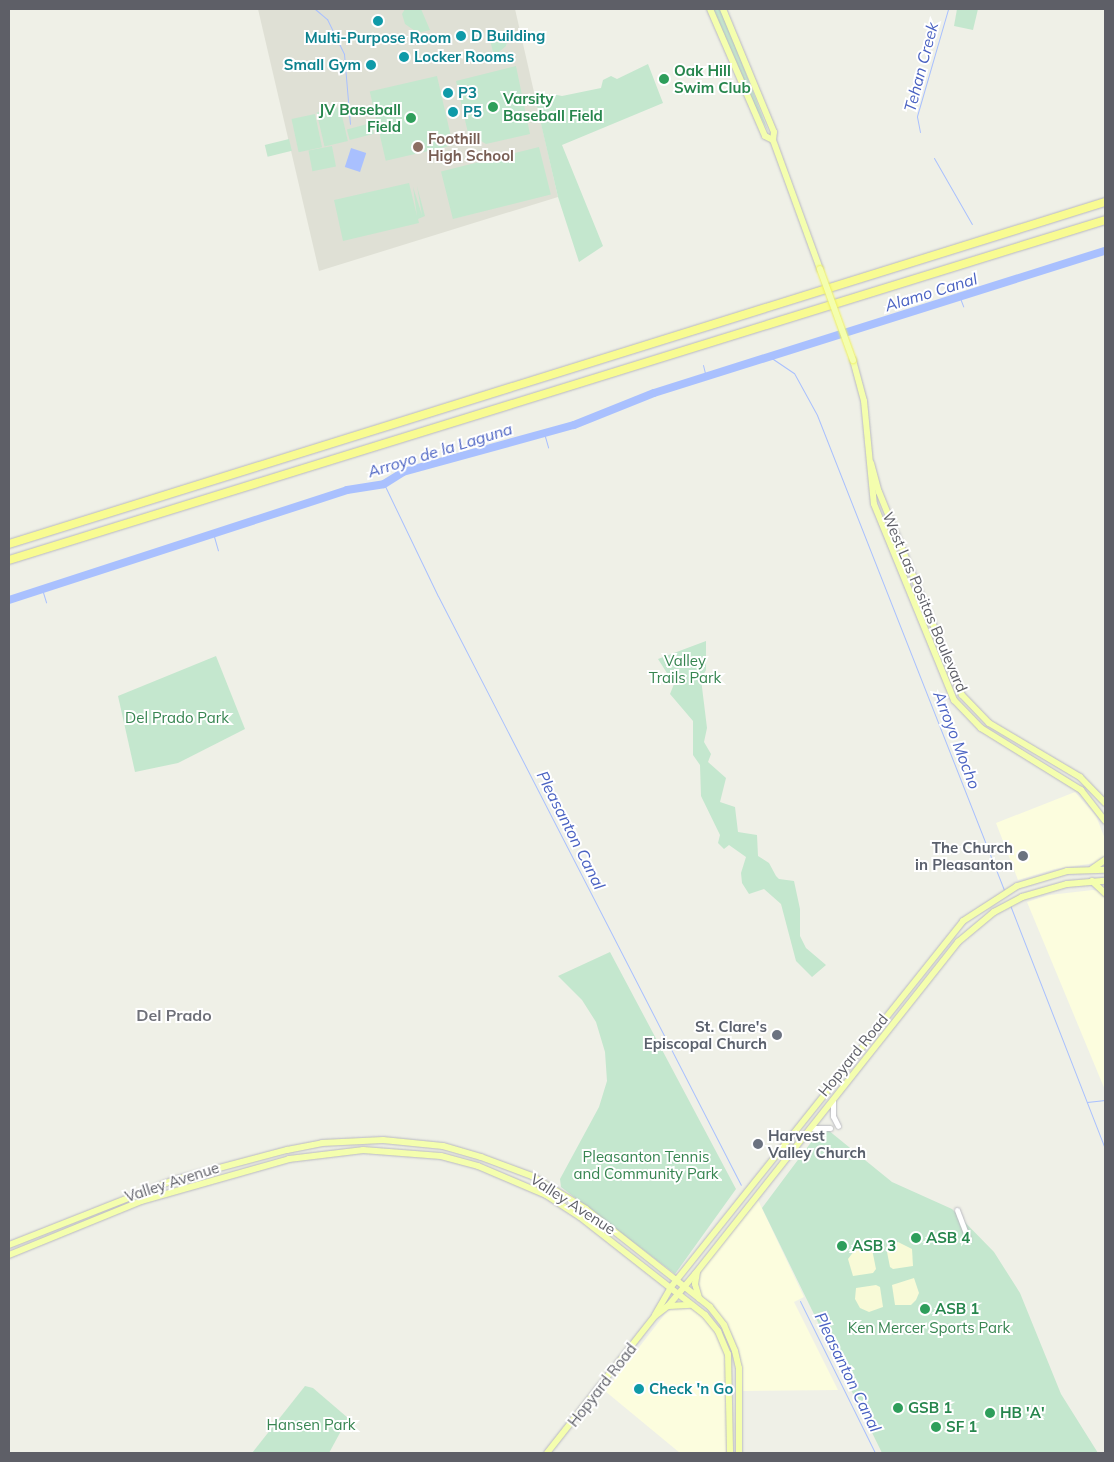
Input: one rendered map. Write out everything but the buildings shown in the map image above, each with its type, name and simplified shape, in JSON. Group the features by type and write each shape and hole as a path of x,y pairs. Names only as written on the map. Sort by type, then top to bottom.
{"highway":[{"path":"9,544 1105,202"},
{"path":"9,560 1105,220"}],"main road":[{"name":"West Las Positas Boulevard","path":"710,9 761,129 765,136 772,140"},
{"name":"West Las Positas Boulevard","path":"723,9 774,132 772,140 853,360 864,401 874,504 954,700 981,728 1081,790 1105,821"},
{"name":"West Las Positas Boulevard","path":"868,452 879,492 962,695 989,723 1080,777 1105,803"},
{"path":"1092,869 1105,860"},
{"name":"Hopyard Road","path":"655,1316 661,1299 670,1287 950,934 989,901 1017,886 1067,871 1105,870"},
{"path":"1092,881 1105,893"},
{"name":"Hopyard Road","path":"547,1453 655,1316 668,1306 698,1270 958,942 994,912 1022,896 1049,888 1092,881 1105,881"},
{"name":"Valley Avenue","path":"9,1245 174,1180 294,1148 383,1140 443,1146 532,1176 586,1209 700,1299 724,1325 735,1352 739,1368 739,1453"},
{"name":"Valley Avenue","path":"9,1256 115,1211 183,1187 289,1159 323,1153 384,1150 441,1156 528,1185 580,1217 694,1306 718,1332 728,1354 730,1453"},
{"path":"665,1271 674,1271 688,1265"},
{"path":"698,1270 695,1284 700,1299"},
{"path":"653,1273 662,1286 661,1299"},
{"path":"668,1306 680,1304 694,1306"}],"street":[{"path":"833,1099 833,1116 838,1126"},
{"path":"810,1128 830,1128"},
{"path":"958,1210 968,1238"}],"shaded area":[{"name":"Foothill High School","path":"258,9 515,9 558,197 319,271"},
{"path":"1075,792 1096,816 1105,839 1105,858 1095,863 1055,869 1018,880 996,823"},
{"path":"1093,890 1100,891 1105,898 1105,1090 1027,902 1049,895"},
{"path":"758,1200 804,1297 794,1302 838,1390 743,1391 740,1354 726,1323 687,1286"},
{"path":"679,1296 703,1316 718,1336 726,1357 728,1453 680,1453 605,1391"}],"green space":[{"path":"405,9 421,9 430,30 418,33 405,24 402,14"},
{"path":"712,9 721,9 769,133 756,108"},
{"path":"957,9 978,9 973,30 954,26"},
{"path":"509,32 506,46 494,56 489,36"},
{"path":"648,64 663,103 562,145 603,246 579,262 558,197 535,98 552,94 562,96 601,88 603,80 611,76 617,79"},
{"name":"Varsity Baseball Field","path":"516,66 530,134 486,144 468,133 456,81"},
{"name":"JV Baseball Field","path":"437,76 453,145 386,161 370,92"},
{"path":"340,107 348,141 324,147 317,112"},
{"path":"315,114 322,147 299,152 292,119"},
{"path":"371,123 374,134 350,140 347,129"},
{"path":"289,139 292,151 268,157 265,145"},
{"path":"332,146 336,167 312,171 308,151"},
{"path":"539,147 551,195 453,219 441,171"},
{"path":"409,183 417,216 413,187 422,215 417,186 425,216 418,219 419,223 343,241 334,200"},
{"name":"Valley Trails Park","path":"706,641 706,670 701,679 707,728 704,742 711,754 708,762 726,778 720,802 735,807 738,832 757,835 758,856 769,863 776,876 779,879 794,881 800,909 800,936 806,948 826,965 812,977 796,961 781,904 764,889 749,894 742,883 741,873 746,857 729,845 724,849 718,843 720,835 701,796 700,765 693,755 693,721 670,694 674,684 658,659"},
{"name":"Del Prado Park","path":"216,656 245,729 178,763 135,772 118,696"},
{"name":"Pleasanton Tennis and Community Park","path":"610,952 736,1189 675,1274 561,1187 560,1179 599,1107 607,1081 605,1052 596,1022 582,1000 558,976"},
{"name":"Ken Mercer Sports Park","path":"828,1130 892,1182 952,1209 994,1252 1020,1293 1061,1394 1098,1453 882,1453 762,1208 818,1133"},
{"name":"Hansen Park","path":"305,1386 313,1388 348,1418 329,1453 252,1453"}],"sand":[{"path":"898,1242 912,1249 913,1266 893,1269 890,1267 886,1247"},
{"path":"861,1248 872,1249 876,1269 873,1273 853,1276 848,1259 854,1251"},
{"path":"914,1278 919,1293 916,1300 911,1305 895,1305 892,1285"},
{"path":"876,1285 880,1287 883,1307 869,1312 860,1308 855,1299 856,1288"}],"water":[{"path":"351,148 366,153 360,172 345,167"}],"waterway":[{"path":"315,9 327,19 344,54 350,124"},
{"name":"Tehan Creek","path":"920,132 917,116 948,9"},
{"name":"Tehan Creek","path":"934,158 972,224"},
{"name":"Arroyo de la Laguna","path":"9,600 347,490 384,484 403,472 574,425 654,393 1105,251"},
{"name":"Alamo Canal","path":"960,298 963,306"},
{"name":"Arroyo Mocho","path":"764,359 773,359 794,373 817,415 1004,890"},
{"path":"703,365 706,377"},
{"path":"544,433 548,447"},
{"name":"Pleasanton Canal","path":"384,484 438,596 741,1185"},
{"path":"213,533 218,550"},
{"path":"42,589 46,602"},
{"name":"Arroyo Mocho","path":"1010,905 1105,1149"},
{"path":"1087,1102 1105,1100"},
{"name":"Pleasanton Canal","path":"800,1301 875,1453"}],"place":[{"name":"Multi-Purpose Room","path":"378,21"},
{"name":"D Building","path":"461,36"},
{"name":"Locker Rooms","path":"404,57"},
{"name":"Small Gym","path":"371,65"},
{"name":"Oak Hill Swim Club","path":"664,79"},
{"name":"P3","path":"448,93"},
{"name":"Varsity Baseball Field","path":"493,107"},
{"name":"P5","path":"453,112"},
{"name":"JV Baseball Field","path":"411,118"},
{"name":"Foothill High School","path":"418,147"},
{"name":"The Church in Pleasanton","path":"1023,856"},
{"name":"St. Clare's Episcopal Church","path":"777,1035"},
{"name":"Harvest Valley Church","path":"758,1144"},
{"name":"ASB 4","path":"916,1238"},
{"name":"ASB 3","path":"842,1246"},
{"name":"ASB 1","path":"925,1309"},
{"name":"Check 'n Go","path":"639,1389"},
{"name":"GSB 1","path":"898,1408"},
{"name":"HB 'A'","path":"990,1413"},
{"name":"SF 1","path":"936,1427"}],"district":[{"name":"Del Prado","path":"174,1015"}]}
